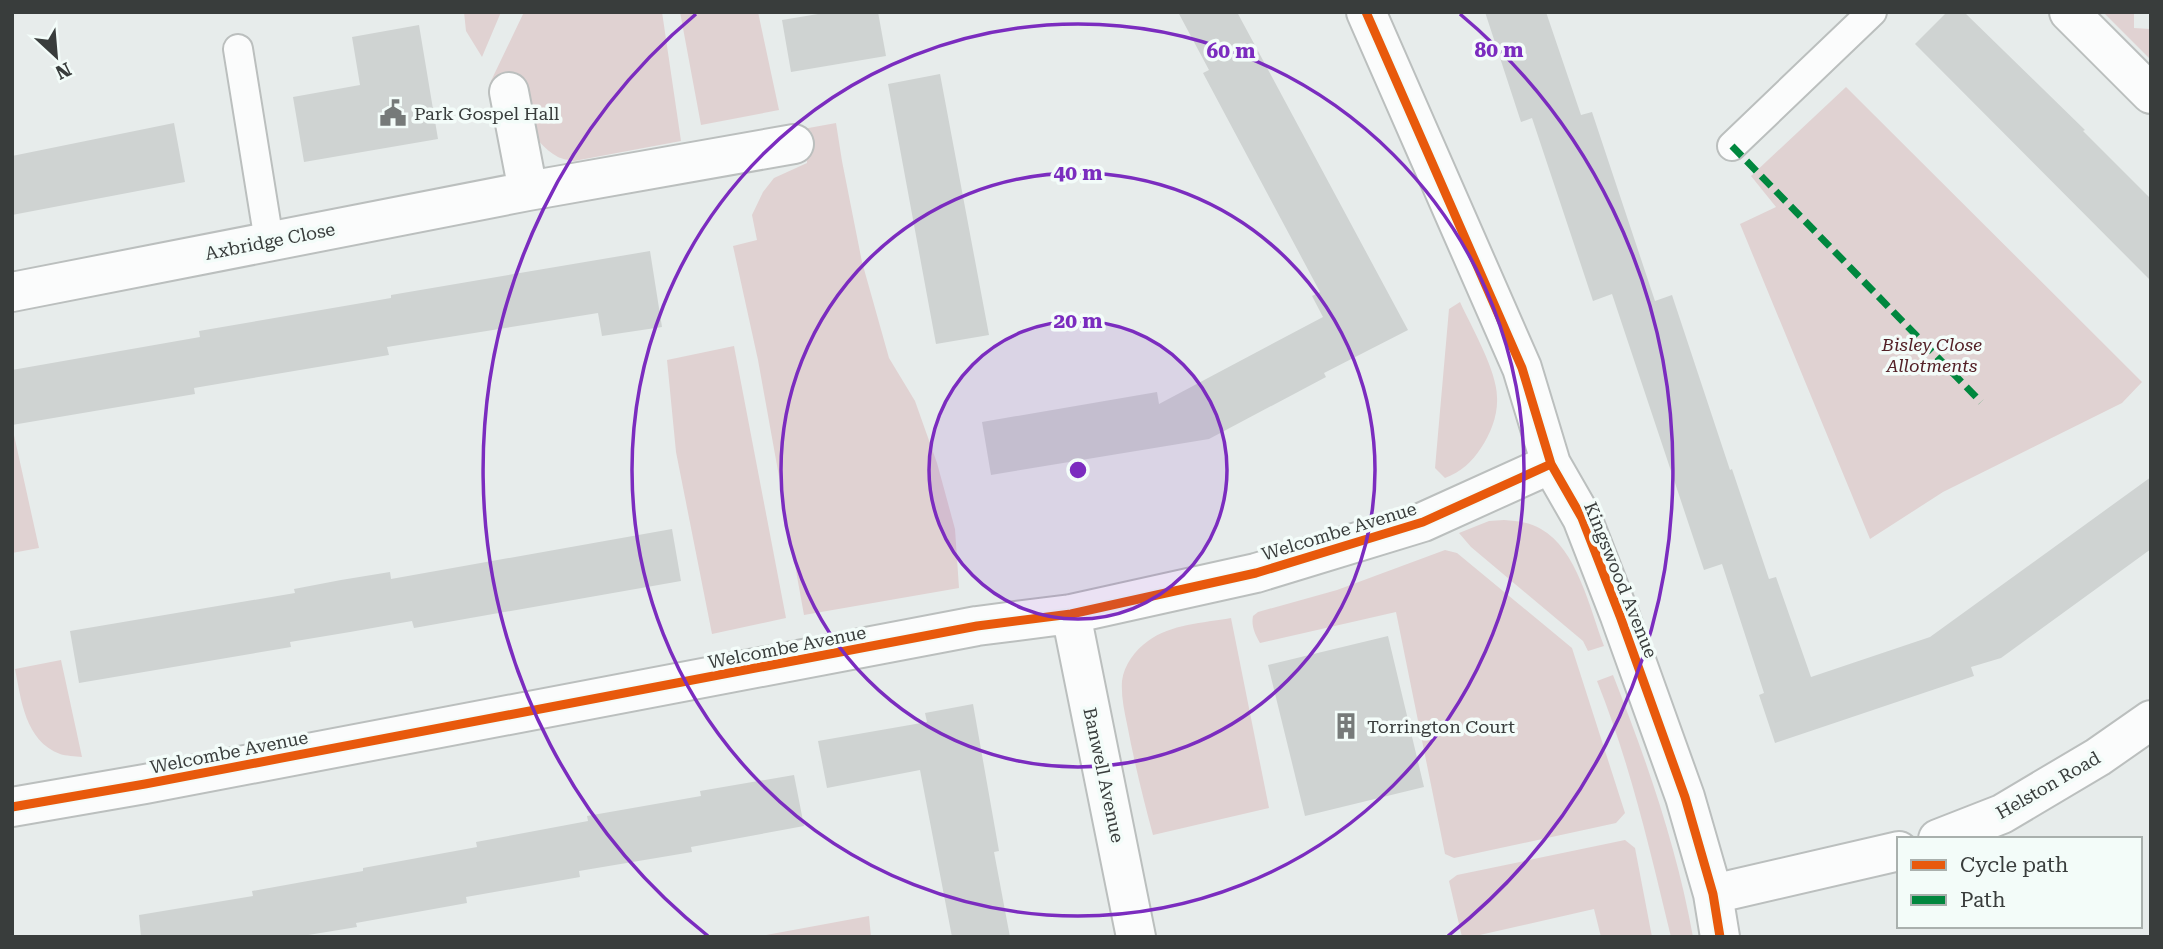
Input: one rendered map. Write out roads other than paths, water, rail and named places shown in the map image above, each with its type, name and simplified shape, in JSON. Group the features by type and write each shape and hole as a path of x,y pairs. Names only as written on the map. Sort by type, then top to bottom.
{"street":[{"name":"Kingswood Avenue","path":"1366,12 1522,368 1551,464 1583,518 1685,797 1713,894 1720,937"},
{"path":"2068,12 2151,94"},
{"path":"509,92 528,191"},
{"name":"Axbridge Close","path":"12,292 528,191 794,144"},
{"name":"Welcombe Avenue","path":"15,797 145,784 977,626 1071,614 1256,573 1423,522 1551,464"},
{"name":"Banwell Avenue","path":"1071,614 1136,937"},
{"name":"Helston Road","path":"1943,837 2002,814 2098,757 2151,719"},
{"path":"1713,894 1897,851"}],"lane":[{"path":"1732,146 1872,12"},
{"path":"238,49 268,241"}],"place":[{"name":"Park Gospel Hall","path":"393,113"},
{"name":"Torrington Court","path":"1346,726"}],"park label":[{"name":"Bisley Close Allotments","path":"1932,354"}]}
